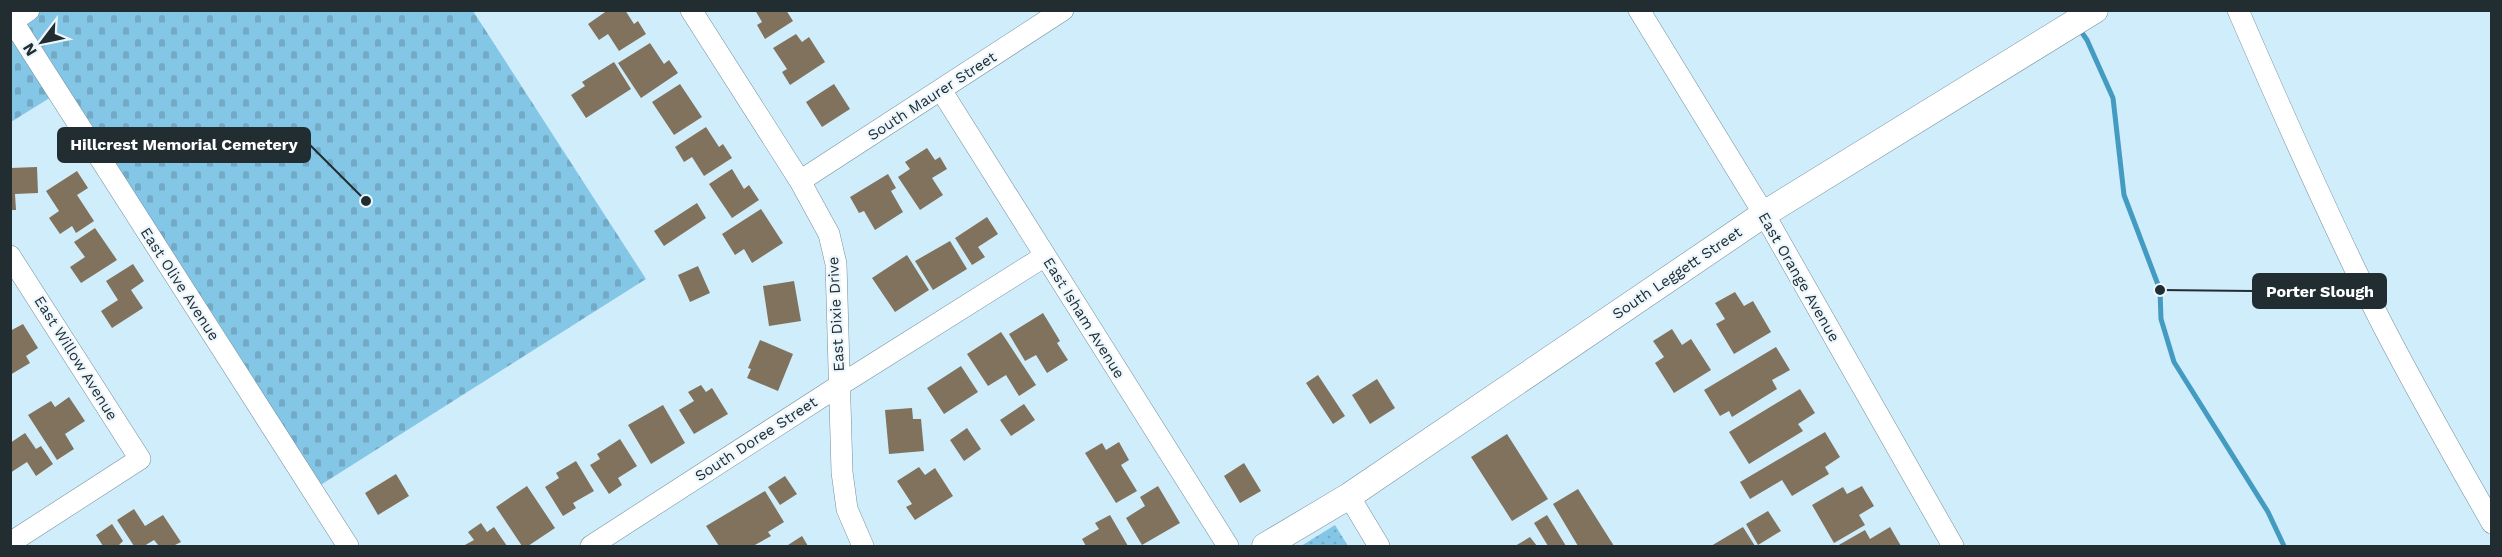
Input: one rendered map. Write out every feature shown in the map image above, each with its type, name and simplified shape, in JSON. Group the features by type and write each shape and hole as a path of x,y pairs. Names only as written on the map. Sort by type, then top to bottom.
{"street":[{"name":"East Dixie Drive","path":"691,10 800,181 829,234 836,264 842,472 847,509 863,546"},
{"name":"South Maurer Street","path":"800,181 1064,10"},
{"name":"East Orange Avenue","path":"1639,10 1764,214 1953,546"},
{"name":"South Leggett Street","path":"1265,546 1349,496 1764,214 2095,10"},
{"path":"2238,10 2312,178 2376,311 2430,415 2492,523"},
{"name":"East Olive Avenue","path":"18,18 348,546"},
{"name":"East Isham Avenue","path":"941,90 1228,546"},
{"name":"East Willow Avenue","path":"10,543 140,459 11,256"},
{"name":"South Doree Street","path":"591,546 1045,256"},
{"path":"1349,496 1380,546"}],"green space":[{"path":"11,11 473,11 646,279 319,486 64,89 11,122"},
{"path":"1335,525 1348,546 1301,546"}],"building":[{"path":"608,10 625,10 634,24 638,21 646,34 619,51 608,34 599,40 588,24"},
{"path":"755,10 786,10 793,21 765,39 757,25 762,22"},
{"path":"796,34 802,42 809,37 825,62 790,85 782,72 787,69 773,48"},
{"path":"650,43 664,64 669,60 678,73 641,98 618,63"},
{"path":"614,62 631,89 586,118 571,95 585,86 582,82"},
{"path":"680,84 702,117 674,135 652,102"},
{"path":"834,84 850,109 822,127 806,102"},
{"path":"706,127 719,147 723,144 732,158 704,176 692,157 684,162 675,147"},
{"path":"927,148 935,160 940,157 947,169 932,178 943,195 920,210 898,177 910,169 905,162"},
{"path":"37,167 38,193 15,194 16,210 10,210 10,168"},
{"path":"732,169 744,189 749,185 759,200 732,218 709,184"},
{"path":"77,171 88,188 77,195 94,221 76,233 72,226 60,234 49,218 59,211 46,191"},
{"path":"888,174 896,188 891,191 903,212 875,230 864,211 859,213 850,197"},
{"path":"697,203 706,218 664,246 654,231"},
{"path":"761,209 783,243 752,263 744,249 735,255 722,234"},
{"path":"987,217 998,234 978,247 985,257 972,265 955,238"},
{"path":"95,228 117,260 81,283 70,267 85,257 74,242"},
{"path":"950,241 967,269 933,290 915,261"},
{"path":"907,255 929,290 895,312 872,278"},
{"path":"133,264 144,281 131,290 143,308 112,328 101,311 118,300 106,281"},
{"path":"698,266 710,293 690,302 678,275"},
{"path":"794,281 801,321 769,326 763,286"},
{"path":"1735,292 1744,306 1753,301 1771,332 1734,354 1716,324 1725,319 1715,303"},
{"path":"1043,313 1060,341 1057,343 1068,360 1047,373 1036,355 1025,361 1009,334"},
{"path":"23,324 38,348 26,356 30,363 10,375 10,331"},
{"path":"1672,329 1682,345 1691,339 1711,370 1674,393 1655,363 1664,357 1653,341"},
{"path":"1001,332 1036,385 1019,396 1006,375 988,386 967,354"},
{"path":"760,340 793,354 778,391 747,378 751,369 748,368"},
{"path":"1776,347 1790,370 1772,380 1777,389 1732,417 1729,411 1720,416 1704,390"},
{"path":"961,366 978,392 944,414 927,388"},
{"path":"1318,375 1345,416 1333,424 1306,383"},
{"path":"1377,379 1395,408 1370,424 1352,395"},
{"path":"701,385 706,392 712,388 728,414 694,434 679,410 694,401 688,392"},
{"path":"1800,389 1815,413 1798,424 1803,431 1749,464 1729,432"},
{"path":"69,397 85,421 65,434 74,449 57,460 28,415 51,401 55,407"},
{"path":"1024,404 1035,420 1011,436 1000,420"},
{"path":"663,405 685,443 651,464 628,425"},
{"path":"912,408 913,419 921,419 924,451 889,454 885,410"},
{"path":"967,428 981,449 964,461 950,440"},
{"path":"1825,432 1840,457 1825,467 1829,474 1792,496 1782,480 1750,499 1740,482"},
{"path":"25,433 36,449 41,446 53,464 36,476 27,462 10,473 10,443"},
{"path":"1507,434 1548,499 1512,521 1471,457"},
{"path":"620,439 637,466 618,478 622,485 609,494 590,465 600,459 597,454"},
{"path":"1119,442 1129,460 1121,465 1137,491 1116,503 1085,453 1102,443 1106,450"},
{"path":"576,461 594,491 573,503 576,508 563,516 545,487 559,478 556,473"},
{"path":"1244,463 1261,491 1240,503 1224,476"},
{"path":"919,467 925,475 935,468 953,496 915,520 906,507 912,504 897,481"},
{"path":"396,474 409,496 378,515 365,493"},
{"path":"785,476 797,494 780,505 768,487"},
{"path":"527,486 555,528 528,546 522,546 496,507"},
{"path":"1158,486 1180,523 1142,545 1126,518 1145,506 1140,497"},
{"path":"1862,486 1874,506 1859,515 1865,525 1834,543 1812,505 1843,487 1847,494"},
{"path":"1578,489 1614,546 1578,546 1553,504"},
{"path":"765,491 784,522 768,532 771,536 753,546 719,546 706,526"},
{"path":"134,509 145,526 163,515 181,542 173,546 159,546 154,540 144,546 134,546 117,520"},
{"path":"1768,511 1781,531 1758,545 1746,524"},
{"path":"1110,515 1128,546 1086,546 1082,539 1099,529 1095,523"},
{"path":"1547,515 1566,546 1548,546 1534,523"},
{"path":"481,523 487,532 494,527 507,546 463,546 474,540 468,532"},
{"path":"112,524 123,541 120,546 103,546 96,535"},
{"path":"1743,527 1755,546 1711,546"},
{"path":"1890,527 1901,546 1837,546 1865,530 1870,539"},
{"path":"802,536 808,546 788,546 788,545"},
{"path":"1530,537 1537,546 1515,546"}],"waterway":[{"path":"2078,27 2087,40 2113,98 2124,195 2160,290 2161,319 2174,362 2268,512 2284,546"}],"place":[{"name":"Hillcrest Memorial Cemetery","path":"366,201"},
{"name":"Porter Slough","path":"2160,290"}]}
